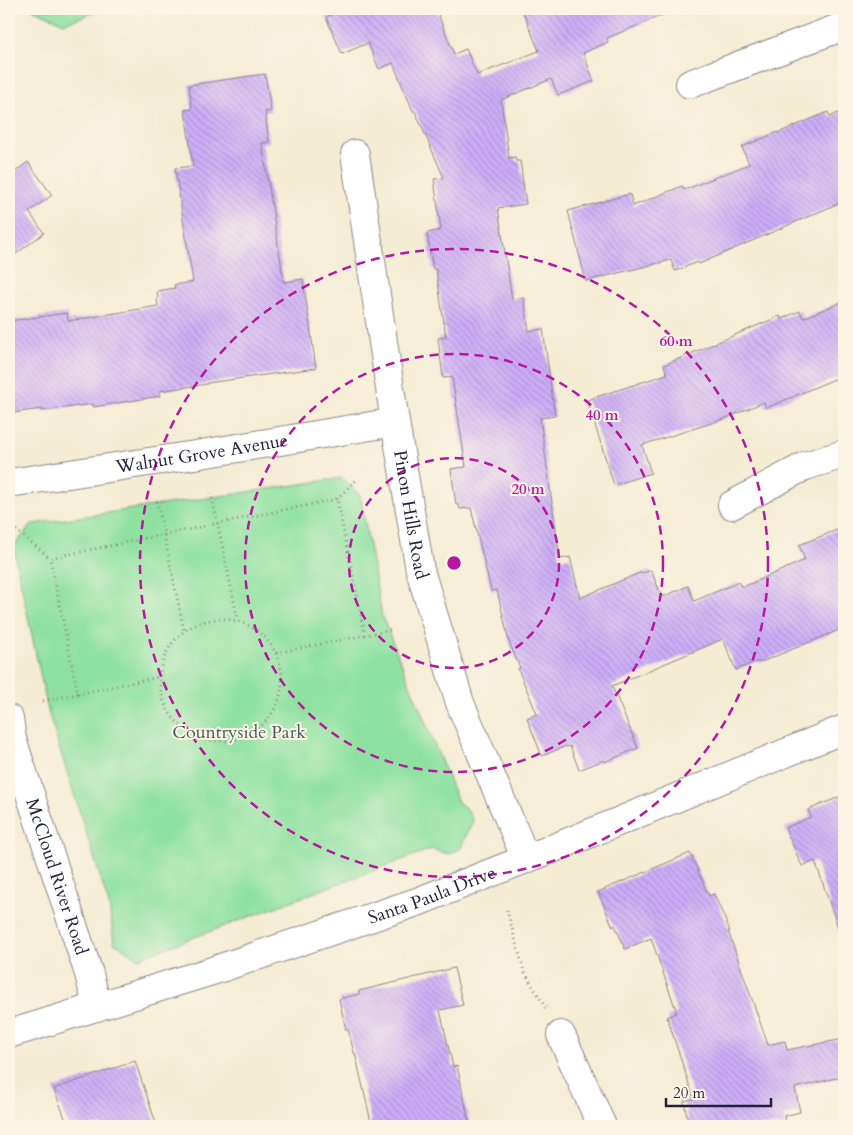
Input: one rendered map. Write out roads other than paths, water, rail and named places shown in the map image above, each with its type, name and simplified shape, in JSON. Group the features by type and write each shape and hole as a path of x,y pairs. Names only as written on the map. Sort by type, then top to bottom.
{"street":[{"path":"690,84 844,26"},
{"name":"Pinon Hills Road","path":"355,154 394,422 420,570 460,703 526,859"},
{"name":"Walnut Grove Avenue","path":"9,483 394,422"},
{"path":"732,505 805,466 844,454"},
{"name":"McCloud River Road","path":"9,719 12,739 90,974 98,1006"},
{"name":"Santa Paula Drive","path":"9,1034 212,971 417,902 844,729"},
{"path":"561,1035 602,1126"}],"park label":[{"name":"Countryside Park","path":"239,732"}]}
